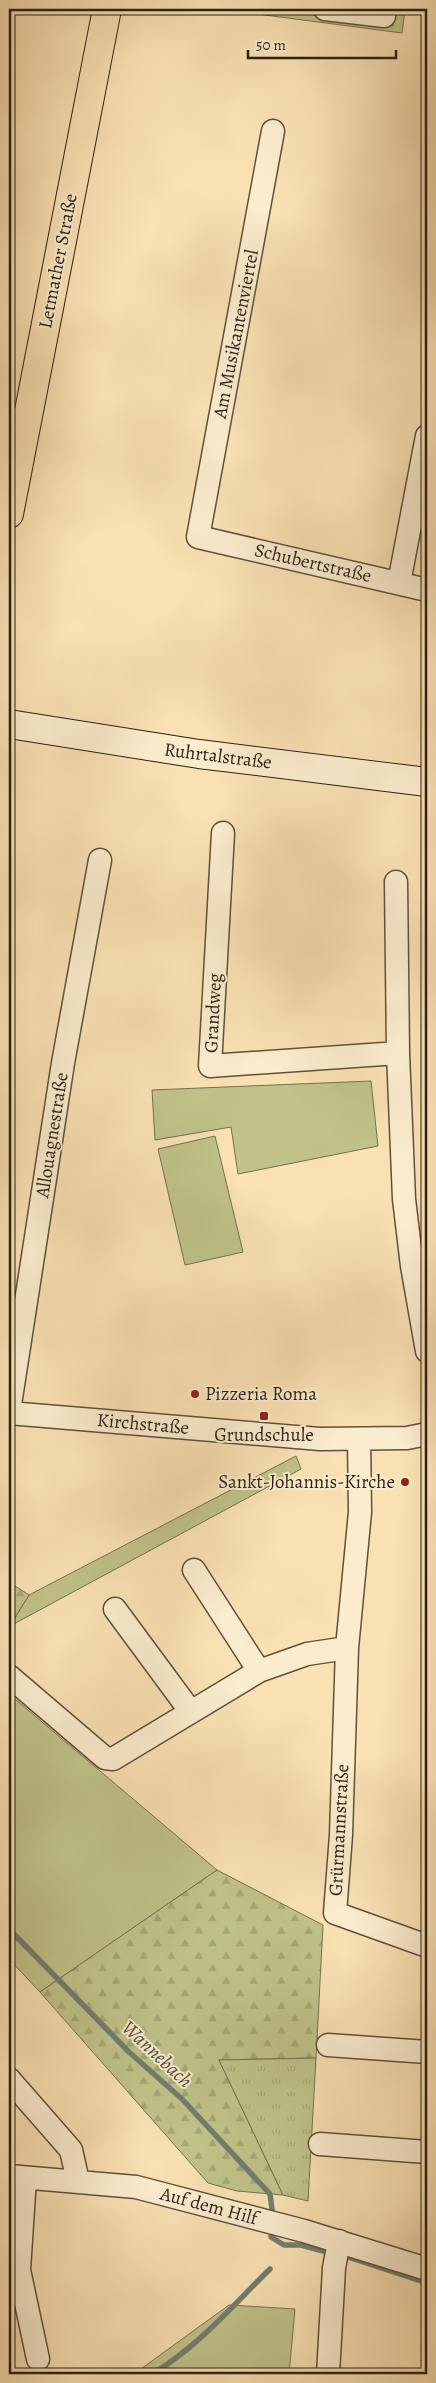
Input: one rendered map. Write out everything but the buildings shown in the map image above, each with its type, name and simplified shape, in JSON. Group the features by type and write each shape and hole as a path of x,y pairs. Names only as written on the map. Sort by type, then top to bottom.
{"main road":[{"name":"Letmather Straße","path":"9,514 107,9"},
{"name":"Ruhrtalstraße","path":"9,724 199,754 427,782"}],"street":[{"path":"326,9 384,16 385,9"},
{"name":"Am Musikantenviertel","path":"198,537 274,131"},
{"path":"399,583 427,436"},
{"name":"Schubertstraße","path":"198,537 427,590"},
{"name":"Grandweg","path":"223,833 210,1066 398,1053"},
{"name":"Allouagnestraße","path":"9,1412 63,1063 100,860"},
{"path":"396,882 398,1053 404,1199 412,1266 427,1351"},
{"name":"Kirchstraße","path":"9,1412 320,1439 407,1438 427,1434"},
{"name":"Grürmannstraße","path":"359,1439 360,1512 347,1648 341,1835 334,1913 427,1946"},
{"path":"194,1570 259,1671"},
{"path":"115,1609 191,1712"},
{"path":"9,1676 105,1758 112,1759 259,1671 307,1654 347,1648"},
{"path":"328,2045 427,2052"},
{"path":"9,2079 71,2150 78,2181"},
{"path":"320,2144 427,2152"},
{"name":"Auf dem Hilf","path":"38,2359 19,2270 17,2177 136,2187 336,2254 427,2269"},
{"path":"328,2374 336,2254"}],"green space":[{"path":"219,9 270,9 393,26 396,9 405,9 402,33"},
{"path":"371,1081 378,1146 238,1174 231,1127 155,1140 152,1090"},
{"path":"215,1136 243,1252 185,1265 158,1149"},
{"path":"296,1456 301,1469 10,1626 29,1595"},
{"path":"9,1582 29,1595 9,1627"},
{"path":"9,1694 217,1870 40,1992 9,1959"},
{"path":"217,1870 323,1925 316,2058 219,2060 283,2195 237,2191 208,2183 40,1992"},
{"path":"316,2058 308,2201 283,2195 219,2060"},
{"path":"229,2305 295,2309 289,2374 134,2374"}],"waterway":[{"name":"Wannebach","path":"9,1929 129,2052 182,2099 270,2194 272,2209"},
{"name":"Wannebach","path":"272,2231 271,2237 284,2245 301,2245 327,2252"},
{"name":"Wannebach","path":"342,2255 427,2283"},
{"path":"152,2374 200,2339 270,2269"}],"place":[{"name":"Pizzeria Roma","path":"195,1394"},
{"name":"Grundschule","path":"264,1416"},
{"name":"Sankt-Johannis-Kirche","path":"405,1482"}]}
